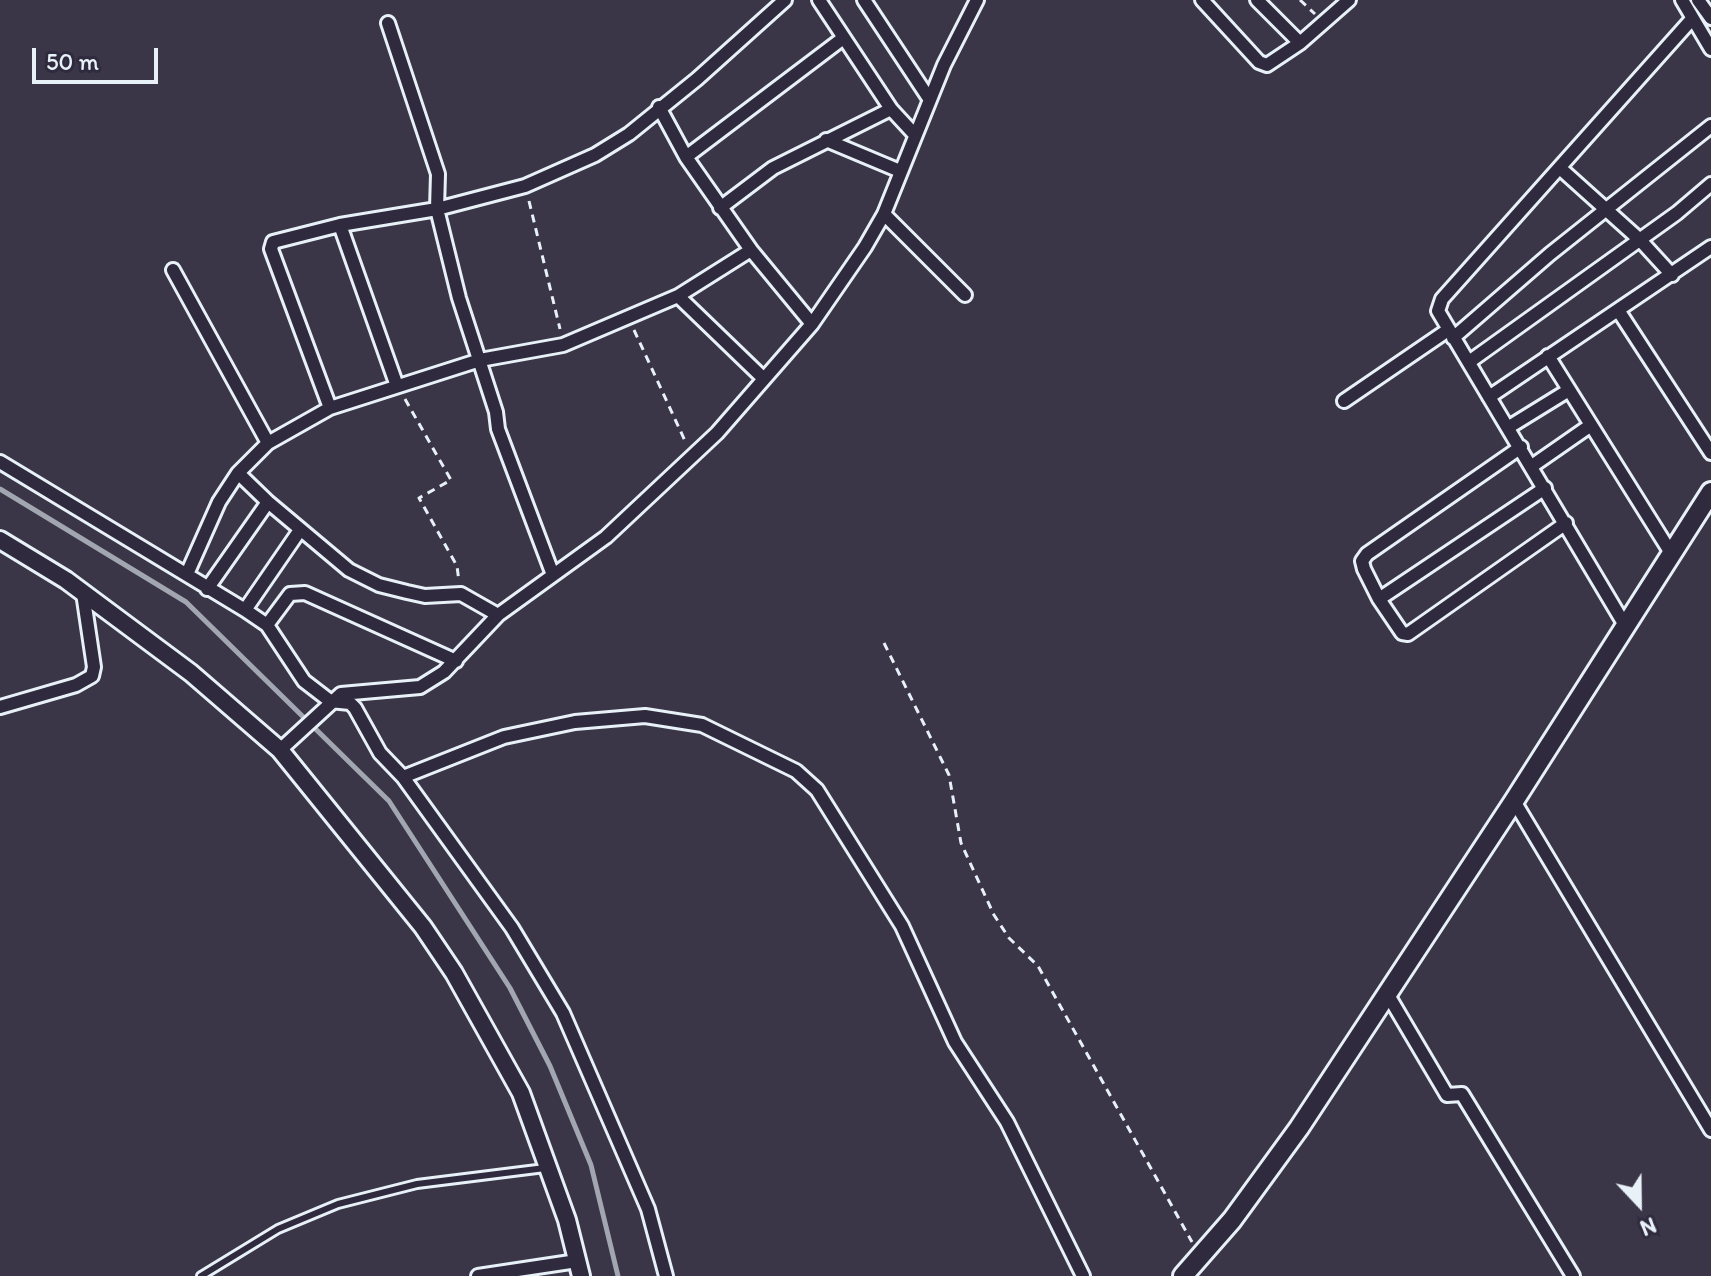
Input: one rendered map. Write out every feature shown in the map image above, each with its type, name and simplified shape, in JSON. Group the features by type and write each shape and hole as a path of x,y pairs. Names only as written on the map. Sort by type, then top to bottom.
{"main road":[{"path":"1183,1276 1232,1220 1299,1128 1514,801 1711,492"}],"street":[{"path":"330,408 271,246 278,239 437,209 525,186 595,155 629,134 697,79 785,0"},
{"path":"819,0 891,109 915,135"},
{"path":"864,0 930,100"},
{"path":"285,745 326,705 352,692 420,687 456,661 498,615 631,515 692,457 812,324 884,214 930,100 977,0"},
{"path":"1202,0 1261,64 1272,63 1300,43 1349,0"},
{"path":"1257,0 1300,43"},
{"path":"1682,0 1711,49"},
{"path":"1698,0 1711,18"},
{"path":"1626,627 1438,311 1442,299 1692,19"},
{"path":"388,23 438,174 437,209 459,298 480,360 498,429 553,575"},
{"path":"686,157 842,39"},
{"path":"659,107 686,157 720,208 812,324"},
{"path":"720,208 773,168 891,109"},
{"path":"1344,401 1450,334 1711,126"},
{"path":"826,140 900,171"},
{"path":"1561,169 1640,240 1672,275"},
{"path":"1469,362 1640,240 1711,184"},
{"path":"884,214 965,295"},
{"path":"340,225 397,386"},
{"path":"1489,397 1711,247"},
{"path":"187,574 219,502 238,473 268,443 330,408 480,360 563,345 678,296 751,250"},
{"path":"173,270 268,443"},
{"path":"678,296 763,378"},
{"path":"1618,310 1711,453"},
{"path":"1548,356 1671,553"},
{"path":"1509,427 1569,390"},
{"path":"1532,466 1591,425"},
{"path":"1521,447 1367,554 1362,561 1364,569 1379,599 1402,633 1408,634 1566,523"},
{"path":"0,462 267,625 304,681 326,705"},
{"path":"238,473 349,570 379,585 425,596 461,594 498,615"},
{"path":"1379,599 1545,488"},
{"path":"207,589 268,502"},
{"path":"245,610 300,530"},
{"path":"0,540 83,593 285,745 423,927 454,973 521,1093 579,1269 478,1276"},
{"path":"0,707 76,685 92,676 94,667 83,593"},
{"path":"267,625 290,594 305,593 456,661"},
{"path":"326,705 350,703 355,708 380,753 403,777 512,928 563,1013 648,1209 666,1276"},
{"path":"403,777 504,737 575,722 645,716 702,725 796,771 817,790 902,926 955,1042 1007,1122 1083,1276"},
{"path":"1514,801 1711,1130"},
{"path":"1388,995 1447,1095 1462,1094 1573,1276"}],"lane":[{"path":"201,1276 278,1229 338,1204 417,1184 548,1168"}],"path":[{"path":"1300,0 1324,22"},
{"path":"525,186 553,288 563,345"},
{"path":"627,316 692,457"},
{"path":"397,386 451,480 419,498 457,566 461,594"},
{"path":"884,643 949,775 961,843 994,915 1009,938 1038,966 1200,1256"}],"waterway":[{"path":"0,489 186,602 389,801 510,988 550,1066 591,1165 618,1276"}]}
